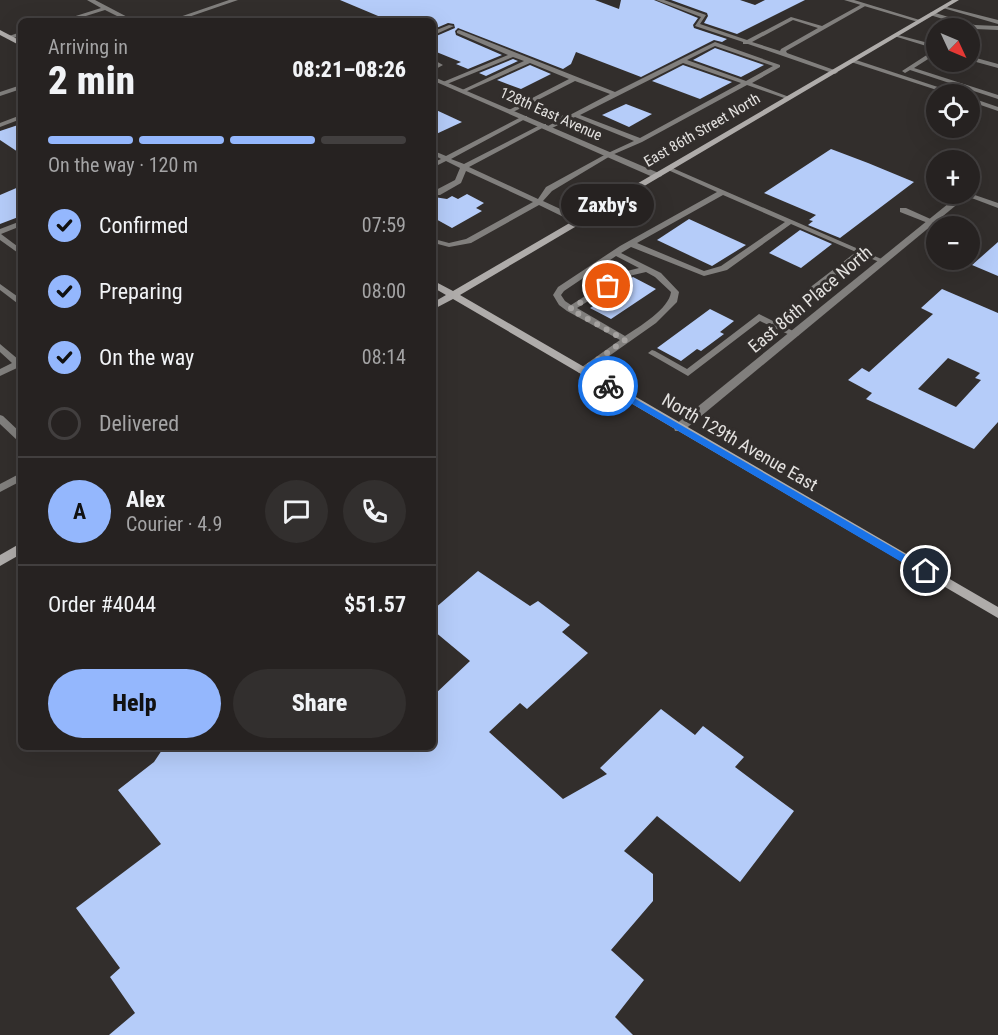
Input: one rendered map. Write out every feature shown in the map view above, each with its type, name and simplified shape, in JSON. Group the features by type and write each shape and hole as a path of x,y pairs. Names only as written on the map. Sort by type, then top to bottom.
{"main road":[{"name":"East 86th Street North","path":"436,305 956,0"},
{"path":"0,32 18,42"},
{"name":"North 129th Avenue East","path":"436,285 998,613"},
{"path":"0,561 18,550"}],"street":[{"path":"90,0 126,18"},
{"path":"180,18 235,0"},
{"path":"847,0 920,21"},
{"path":"73,18 106,8"},
{"path":"9,37 18,35"},
{"name":"128th East Avenue","path":"436,79 658,176"},
{"path":"0,94 18,88"},
{"name":"East 86th Place North","path":"937,216 953,204"},
{"name":"East 86th Place North","path":"679,428 926,225"}],"lane":[{"path":"659,0 704,16 698,25 835,72"},
{"path":"783,54 787,46 864,5"},
{"path":"945,7 998,22"},
{"path":"987,19 998,12"},
{"path":"932,14 943,18"},
{"path":"745,43 793,18 823,28"},
{"path":"436,32 451,26"},
{"path":"980,29 998,28"},
{"path":"459,32 615,94"},
{"path":"896,35 926,46"},
{"path":"436,242 449,245 468,241 539,202 549,189 610,154 640,141 778,66 715,44 464,167 458,181 437,193"},
{"path":"445,83 513,55"},
{"path":"897,76 926,56"},
{"path":"681,60 789,98"},
{"path":"463,91 530,61"},
{"path":"853,61 926,85"},
{"path":"980,61 998,66"},
{"path":"909,68 998,97"},
{"path":"511,111 575,78"},
{"path":"990,94 998,89"},
{"path":"527,103 566,119"},
{"path":"980,103 998,109"},
{"path":"574,115 640,141"},
{"path":"436,164 525,117"},
{"path":"0,125 18,118"},
{"path":"436,154 579,221"},
{"path":"670,169 882,261"},
{"path":"625,340 570,309 558,299 561,290 619,251 723,192"},
{"path":"980,200 998,206"},
{"path":"903,210 926,219"},
{"path":"632,244 704,274 724,268 791,221"},
{"path":"18,225 0,234 18,250"},
{"path":"582,371 653,321 674,300 675,292 667,283 619,251"},
{"path":"811,291 861,252"},
{"path":"570,309 626,274 647,269"},
{"path":"0,286 18,301"},
{"path":"652,353 688,373 759,317 795,334"},
{"path":"0,347 18,362"},
{"path":"0,373 18,365"},
{"path":"0,418 18,436"},
{"path":"0,488 18,479"}],"building":[{"path":"340,0 595,0 619,9 621,0 654,0 698,18 693,25 694,28 727,39 722,42 714,40 641,77 576,52 571,64 563,69 458,28 455,31 456,35 502,55 468,69 456,64 461,62 436,52 436,36 455,28 454,24 448,23 436,28 436,18 383,18"},
{"path":"671,0 740,0 755,5 765,0 805,0 737,34 704,23 708,16 707,13"},
{"path":"715,48 764,65 741,77 693,60"},
{"path":"513,59 518,61 486,76 479,73"},
{"path":"530,65 551,74 521,89 497,80"},
{"path":"683,65 732,82 700,99 652,81"},
{"path":"626,104 652,114 629,127 602,115"},
{"path":"436,110 462,122 436,134"},
{"path":"18,125 18,152 0,140 0,131"},
{"path":"831,149 914,182 840,238 808,225 813,221 809,220 816,215 764,193"},
{"path":"18,187 18,217 0,224 0,195"},
{"path":"467,194 484,203 476,208 482,211 452,228 436,219 436,197 447,199 452,196 458,199"},
{"path":"689,219 746,245 712,266 657,240"},
{"path":"800,230 832,244 801,268 769,253"},
{"path":"998,242 998,276 980,268 980,258"},
{"path":"633,277 656,289 611,319 590,308 598,303 594,300"},
{"path":"942,289 998,313 998,422 974,449 866,399 872,393 848,380 862,368 869,372 933,314 921,308","holes":["948,358 980,373 975,378 981,380 956,407 918,389"]},
{"path":"710,309 734,321 720,332 724,334 701,351 697,349 681,361 657,348"},
{"path":"478,571 530,606 538,601 570,625 562,632 588,653 527,709 520,703 489,732 563,799 607,774 600,768 661,709 695,735 703,726 744,757 735,767 794,811 740,882 657,816 624,851 653,874 653,901 611,950 644,980 615,1017 633,1035 109,1035 135,1013 110,977 120,968 76,908 161,844 118,790 154,762 162,750 436,750 436,693 470,661 436,633 436,607"}],"way so far":[{"path":"608,286 570,309 625,340 582,371 608,386"}],"place":[{"name":"Zaxby's","path":"608,286"}],"route":[{"path":"608,386 926,571"}]}
